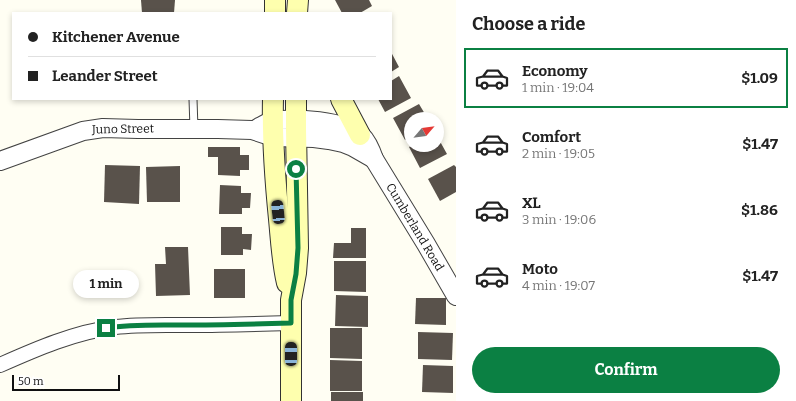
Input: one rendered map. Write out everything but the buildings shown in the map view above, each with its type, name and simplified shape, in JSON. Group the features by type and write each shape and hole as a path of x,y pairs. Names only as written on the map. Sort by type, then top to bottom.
{"main road":[{"path":"275,0 275,12"},
{"path":"298,0 298,12"},
{"path":"273,100 272,129 281,240 285,274 291,300"},
{"path":"291,401 291,300 296,274 298,248 296,100"},
{"path":"342,100 360,135"}],"street":[{"name":"Cumberland Road","path":"252,130 336,124 353,130 360,135 366,141 374,159 456,296"},
{"name":"Cumberland Road","path":"296,128 329,140 353,146 374,159"},
{"name":"Juno Street","path":"0,161 93,129 252,130"},
{"path":"0,365 67,339 96,330 116,327 150,325 236,325 291,323"}],"lane":[{"path":"193,100 194,129"}],"route":[{"path":"106,328 150,325 236,325 291,323 291,300 296,274 298,248 296,169"}]}
